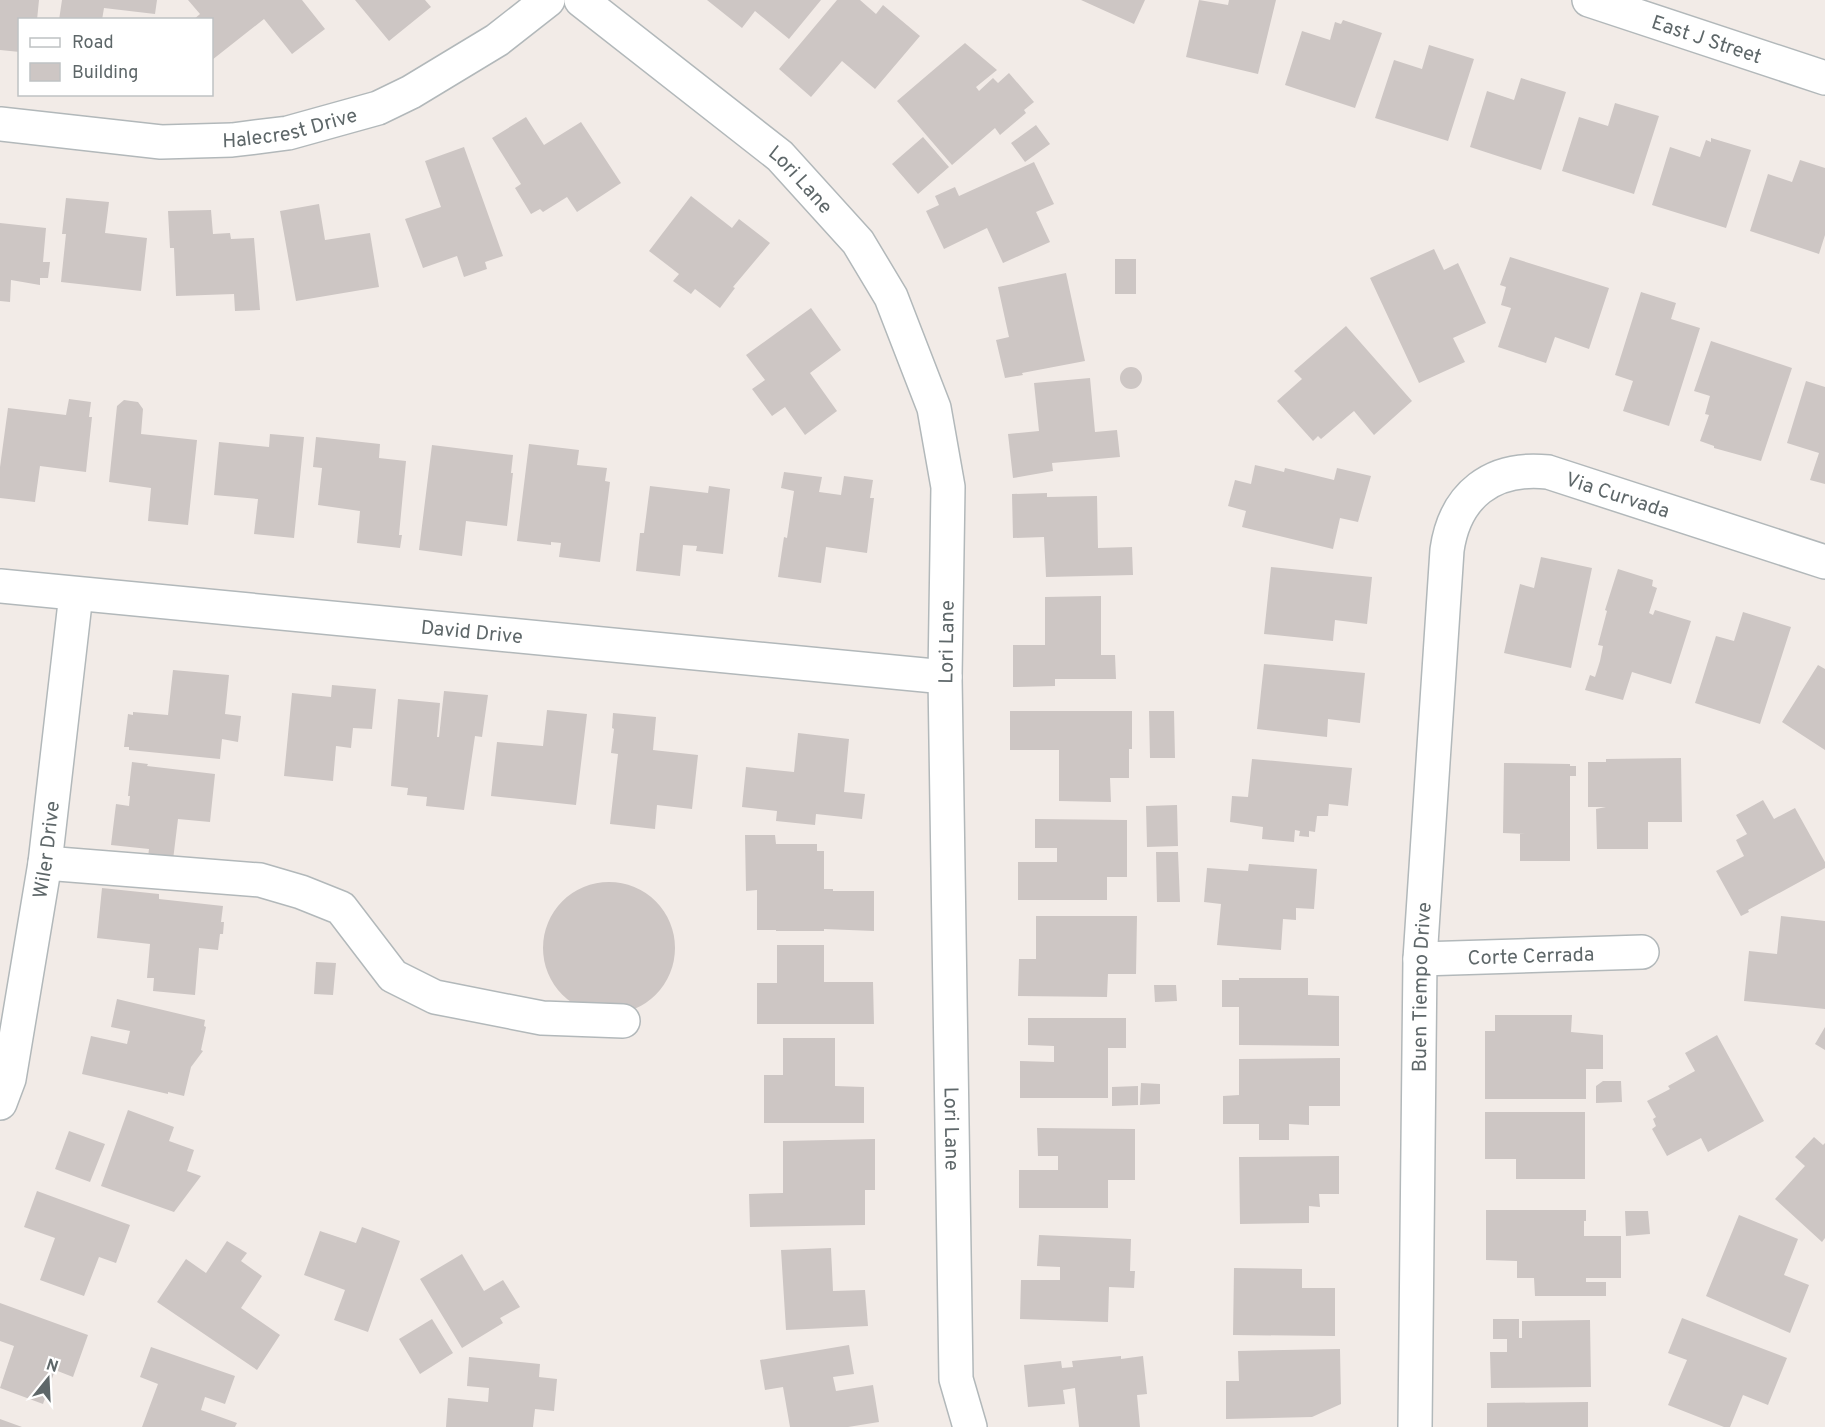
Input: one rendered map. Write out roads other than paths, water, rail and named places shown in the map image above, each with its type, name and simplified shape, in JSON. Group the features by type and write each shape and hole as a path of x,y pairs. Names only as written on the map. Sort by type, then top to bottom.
{"street":[{"name":"Halecrest Drive","path":"0,124 161,142 232,140 288,133 378,108 411,92 497,40 548,0"},
{"name":"Lori Lane","path":"581,0 780,156 858,242 891,297 934,408 948,487 945,677 956,1379 970,1427"},
{"name":"East J Street","path":"1589,0 1825,78"},
{"name":"Via Curvada","path":"1447,550 1453,523 1468,498 1482,486 1497,478 1514,472 1531,470 1548,472 1825,562"},
{"name":"Buen Tiempo Drive","path":"1414,1427 1420,959 1447,550"},
{"name":"David Drive","path":"0,586 945,677"},
{"name":"Wiler Drive","path":"0,1103 9,1079 45,863 76,594"},
{"path":"45,863 269,882 341,908 393,976 435,997 542,1018 623,1021"},
{"name":"Corte Cerrada","path":"1420,959 1642,952"}]}
